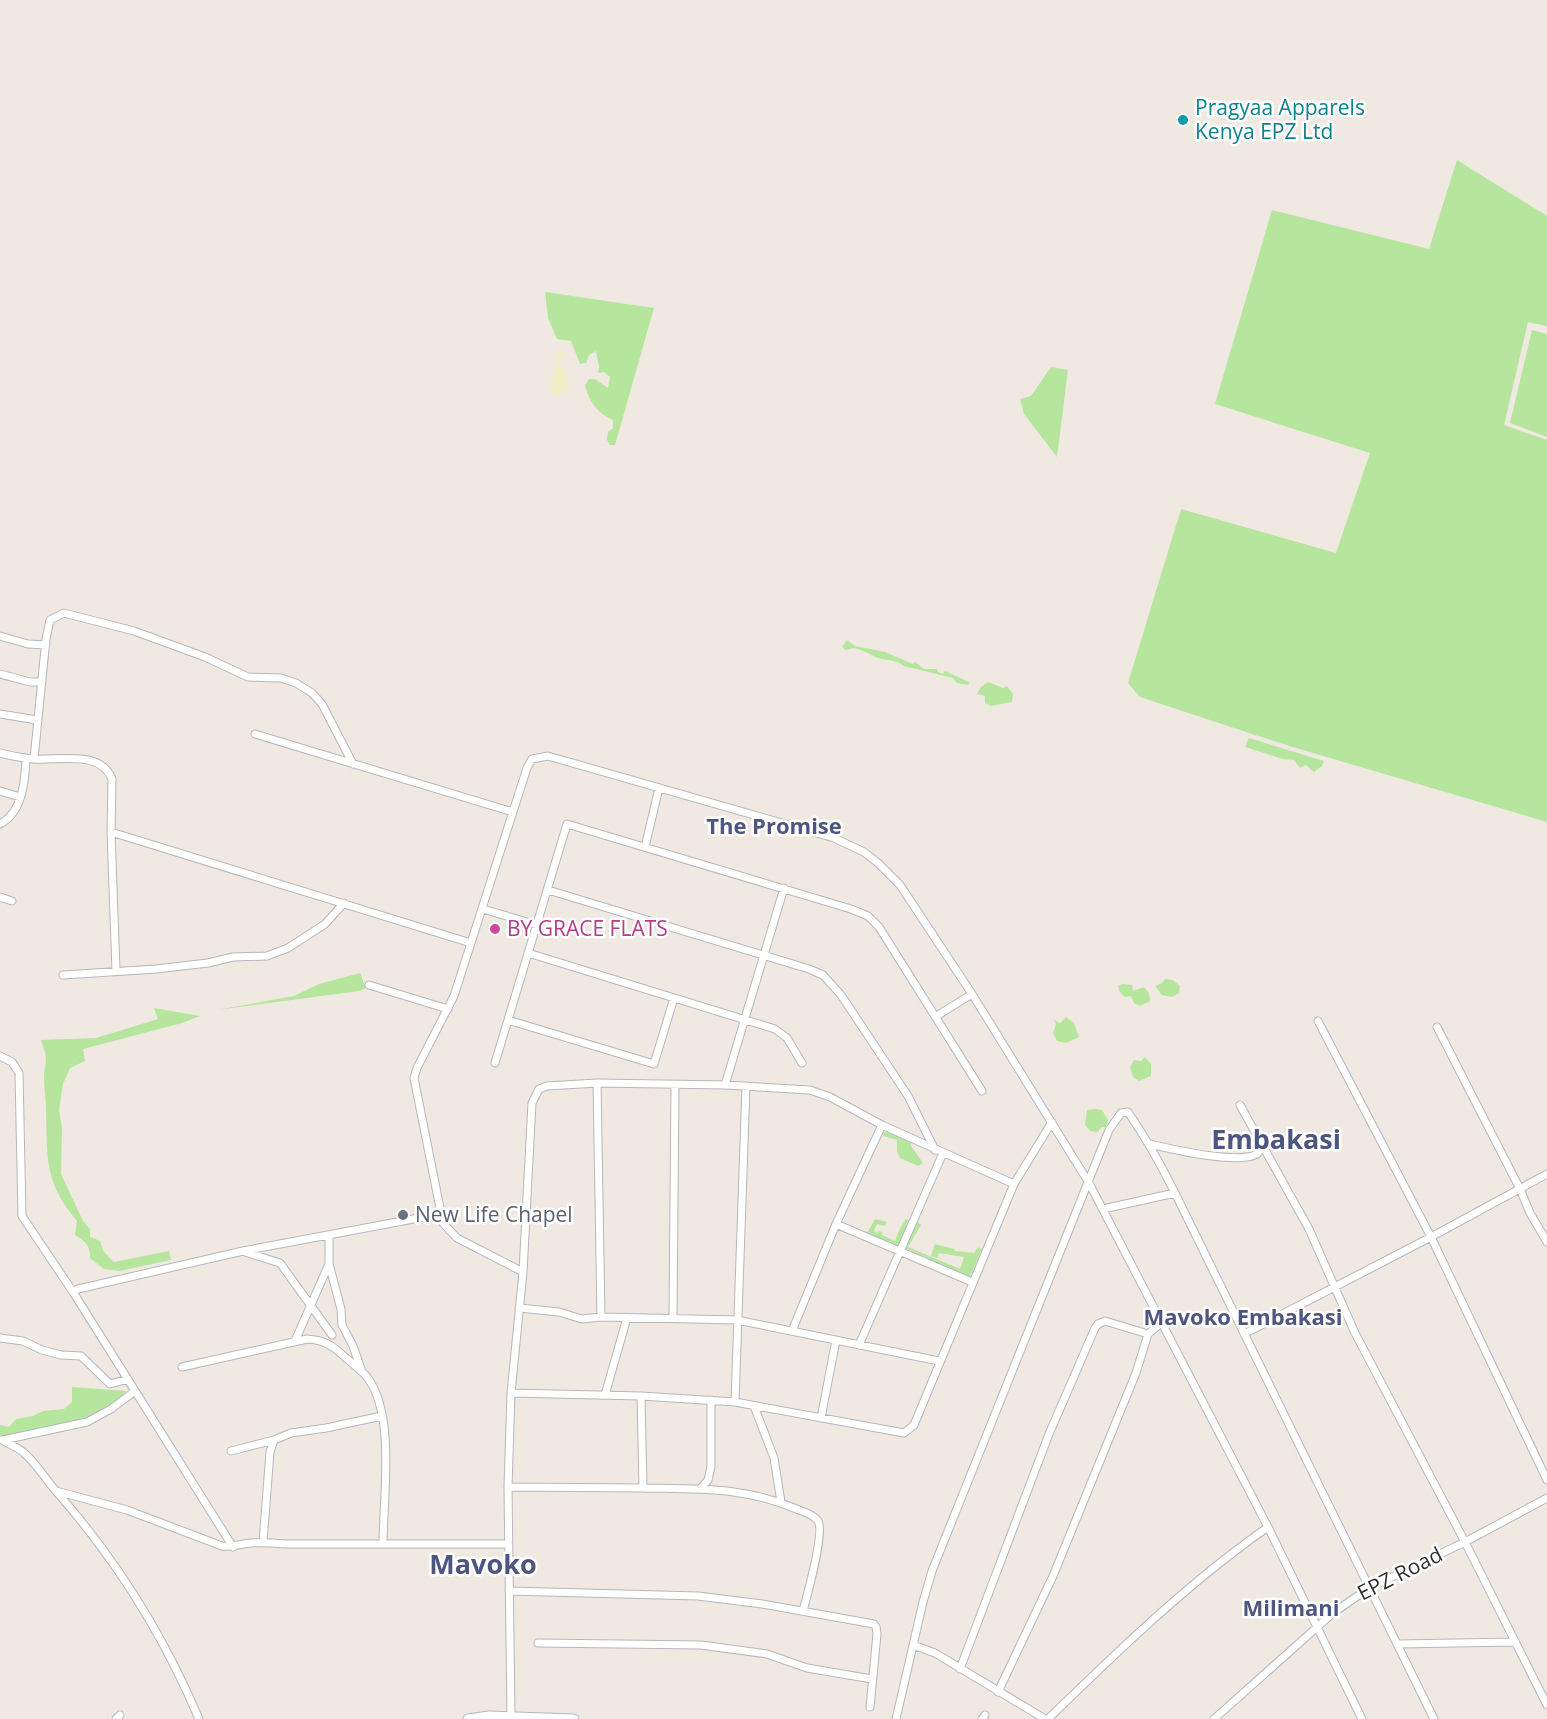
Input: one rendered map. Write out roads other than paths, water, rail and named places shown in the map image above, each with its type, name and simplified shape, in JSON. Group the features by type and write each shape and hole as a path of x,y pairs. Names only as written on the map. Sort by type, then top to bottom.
{"main road":[{"path":"468,1719 489,1716 574,1719"}],"street":[{"path":"0,824 11,816 25,784 37,720 50,620 64,612 134,631 205,657 248,677 281,678 296,683 312,693 322,704 353,764"},
{"path":"0,636 28,644 46,645"},
{"path":"0,674 30,682 41,682"},
{"path":"0,714 37,720"},
{"path":"255,734 513,812"},
{"path":"0,753 30,759 79,758 98,764 109,772 112,779 111,832 116,971"},
{"path":"523,1272 457,1238 443,1223 414,1078 420,1060 454,996 527,768 532,759 548,756 834,838 864,852 900,885 972,994 1089,1183 1268,1527 1362,1719"},
{"path":"645,847 659,788"},
{"path":"0,791 20,798"},
{"path":"495,1063 567,824 860,912 874,921 982,1091"},
{"path":"111,832 471,943"},
{"path":"726,1085 784,888"},
{"path":"548,890 817,971 823,975 836,987 908,1096 936,1150"},
{"path":"0,897 12,902"},
{"path":"63,975 208,963 233,957 267,956 288,948 325,924 345,903"},
{"path":"483,909 537,925"},
{"path":"528,953 782,1033 791,1043 802,1063"},
{"path":"369,985 448,1009"},
{"path":"934,1017 972,994"},
{"path":"508,1020 654,1064 674,998"},
{"path":"1318,1021 1431,1237 1547,1480"},
{"path":"1437,1027 1530,1213 1547,1242"},
{"path":"0,1056 12,1062 19,1073 22,1216 73,1292 233,1547"},
{"path":"511,1717 508,1486 511,1393 523,1272 532,1102 539,1089 547,1086 597,1083 726,1085 810,1090 830,1097 882,1125 1014,1184"},
{"path":"597,1083 601,1317"},
{"path":"673,1317 675,1085"},
{"path":"735,1402 746,1086"},
{"path":"1240,1105 1309,1229 1336,1285 1355,1334 1465,1542 1547,1705"},
{"path":"896,1719 932,1571 1109,1130 1120,1113 1128,1112 1149,1144 1175,1193 1434,1719"},
{"path":"511,1393 641,1396 735,1402 904,1433 914,1425 1014,1184 1052,1122"},
{"path":"792,1331 836,1224 882,1125"},
{"path":"1149,1144 1184,1152 1240,1157 1257,1154 1263,1146"},
{"path":"859,1345 943,1153"},
{"path":"1244,1334 1547,1174"},
{"path":"1103,1209 1175,1193"},
{"path":"73,1292 243,1251 440,1214"},
{"path":"836,1224 972,1282"},
{"path":"329,1235 329,1264 336,1284 344,1329 363,1374"},
{"path":"243,1251 280,1263 332,1335"},
{"path":"295,1341 329,1264"},
{"path":"519,1308 559,1312 582,1319 673,1317 737,1320 939,1361"},
{"path":"605,1395 627,1318"},
{"path":"960,1669 1049,1434 1095,1328 1105,1321 1148,1334"},
{"path":"998,1692 1053,1576 1136,1373 1148,1334 1162,1322"},
{"path":"323,1340 344,1329"},
{"path":"0,1338 23,1341 42,1350 62,1355 81,1356 110,1384 128,1379"},
{"path":"182,1367 307,1339 323,1340 336,1349 367,1378 378,1399 382,1416 385,1454 383,1544"},
{"path":"821,1418 836,1340"},
{"path":"1,1440 87,1422 111,1409 135,1390"},
{"path":"641,1396 643,1488"},
{"path":"701,1488 708,1480 711,1467 711,1401"},
{"path":"754,1406 774,1458 781,1502"},
{"path":"231,1451 274,1440 291,1433 382,1416"},
{"path":"1,1440 22,1451 123,1574 149,1616 199,1719"},
{"path":"263,1542 270,1452 274,1440"},
{"path":"508,1486 701,1488 757,1495 781,1502 819,1522 818,1549 803,1611"},
{"path":"56,1491 127,1510 210,1543 233,1547 263,1542 285,1544 508,1544"},
{"name":"EPZ Road","path":"1214,1719 1333,1613 1369,1588 1465,1542 1547,1498"},
{"path":"913,1645 935,1653 1046,1719 1151,1621 1225,1557 1268,1527"},
{"path":"509,1591 698,1596 874,1624 876,1627 870,1707"},
{"path":"1397,1644 1515,1642"},
{"path":"538,1643 701,1645 767,1654 807,1668 872,1678"}],"place":[{"name":"Pragyaa Apparels Kenya EPZ Ltd","path":"1183,120"},
{"name":"BY GRACE FLATS","path":"495,929"},
{"name":"New Life Chapel","path":"403,1215"}],"district":[{"name":"The Promise","path":"774,826"},
{"name":"Embakasi","path":"1276,1140"},
{"name":"Mavoko Embakasi","path":"1243,1317"},
{"name":"Mavoko","path":"483,1565"},
{"name":"Milimani","path":"1291,1608"}]}
